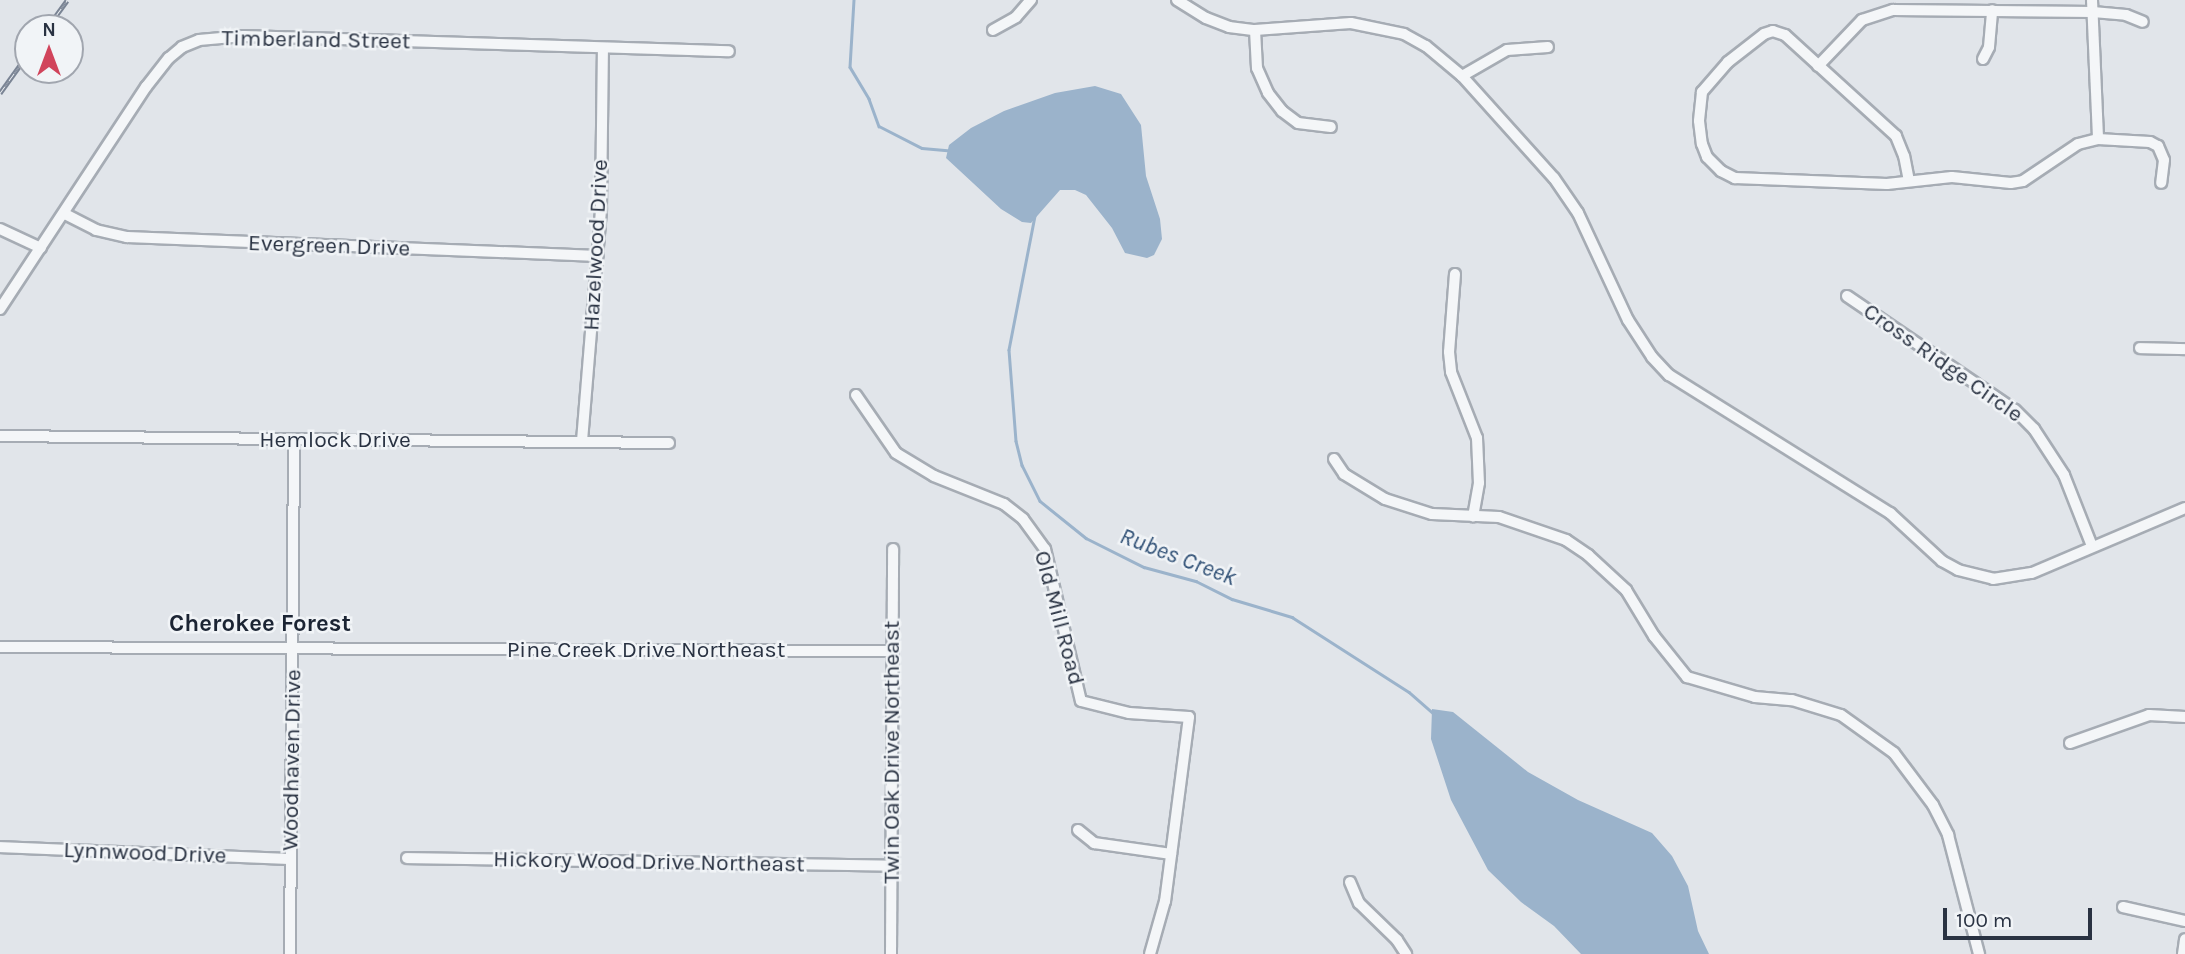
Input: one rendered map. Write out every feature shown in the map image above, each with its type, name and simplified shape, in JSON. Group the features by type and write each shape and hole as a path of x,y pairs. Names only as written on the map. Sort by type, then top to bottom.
{"street":[{"path":"993,30 1016,17 1031,0"},
{"path":"1177,0 1206,19 1229,27 1255,30 1351,23 1381,27 1404,34 1426,46 1462,76 1554,178 1578,213 1628,320 1652,357 1679,383 1890,513 1942,561 1958,570 1993,579 2032,573 2185,508"},
{"path":"2092,6 2098,139"},
{"path":"1818,66 1848,31 1874,15 1893,10 2092,6 2143,22"},
{"path":"1983,59 1989,47 1992,10"},
{"path":"1255,30 1257,68 1268,93 1282,111 1298,123 1331,127"},
{"path":"1909,181 1904,156 1896,136 1786,35 1773,31 1764,34 1728,62 1702,92 1699,121 1707,158 1721,171 1735,178 1887,184 1952,177 2023,181 2078,144 2098,139 2150,142 2158,146 2164,160 2161,183"},
{"name":"Timberland Street","path":"0,309 151,80 176,53 198,40 244,36 729,51"},
{"path":"1462,76 1507,50 1548,47"},
{"name":"Hazelwood Drive","path":"582,441 598,256 603,48"},
{"name":"Evergreen Drive","path":"65,214 96,229 127,237 598,256"},
{"path":"0,229 41,248"},
{"path":"1455,274 1449,352 1451,372 1478,438 1479,483 1473,516"},
{"name":"Cross Ridge Circle","path":"1847,296 2015,410 2034,429 2064,475 2092,546"},
{"path":"2140,348 2185,349"},
{"name":"Old Mill Road","path":"856,395 884,439 903,458 934,476 1004,503 1023,519 1045,549 1081,701 1129,713 1189,717 1171,854"},
{"name":"Hemlock Drive","path":"0,436 669,443"},
{"name":"Woodhaven Drive","path":"290,954 294,440"},
{"path":"1334,458 1344,474 1385,499 1432,514 1519,522 1566,540 1588,555 1626,590 1654,636 1687,677 1755,698 1792,700 1841,715 1894,753 1926,794 1948,835 1979,954"},
{"name":"Twin Oak Drive Northeast","path":"891,954 893,549"},
{"name":"Pine Creek Drive Northeast","path":"0,647 892,651"},
{"path":"2070,743 2148,715 2185,717"},
{"path":"1077,830 1094,843 1171,854 1161,924 1150,954"},
{"name":"Lynnwood Drive","path":"0,847 290,859"},
{"name":"Hickory Wood Drive Northeast","path":"407,858 891,866"},
{"path":"1350,882 1359,903 1397,940 1406,954"},
{"path":"2123,907 2185,921"},
{"path":"2183,954 2185,939"}],"water":[{"path":"1095,86 1121,94 1141,125 1146,176 1160,219 1162,239 1154,255 1147,258 1125,253 1112,228 1086,195 1075,190 1060,190 1031,223 1022,222 1001,209 946,158 949,145 971,128 1004,111 1055,93"},
{"path":"1432,709 1453,712 1528,772 1578,800 1652,833 1672,856 1688,886 1698,931 1709,954 1581,954 1554,926 1521,902 1488,870 1451,800 1431,739"}],"waterway":[{"name":"Rubes Creek","path":"854,0 850,67 869,99 879,126 922,148 947,150"},
{"name":"Rubes Creek","path":"1035,216 1009,350 1016,441 1022,465 1040,501 1086,538 1144,567 1196,581 1232,599 1292,617 1409,692 1433,713"}],"railway":[{"path":"57,14 67,0"},
{"path":"0,93 14,74"}],"district":[{"name":"Cherokee Forest","path":"260,624"}]}
